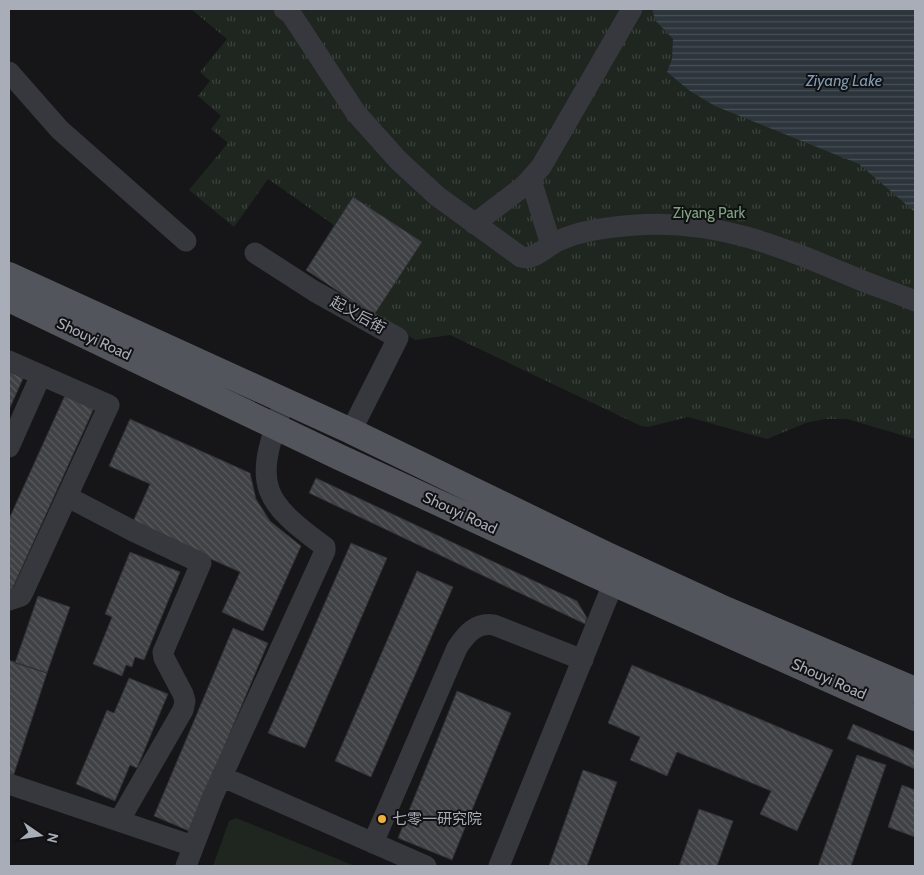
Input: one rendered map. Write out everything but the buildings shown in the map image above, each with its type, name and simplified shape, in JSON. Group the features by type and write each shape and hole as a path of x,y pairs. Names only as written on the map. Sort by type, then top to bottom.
{"main road":[{"name":"Shouyi Road","path":"9,276 352,431 624,575 915,718"},
{"name":"Shouyi Road","path":"9,299 275,426 624,575 727,610 915,690"}],"street":[{"path":"284,9 291,14 356,113 418,180 510,251 524,258 551,244 588,231 636,225 688,224 733,232 792,250 915,301"},
{"path":"474,224 503,204 531,180 560,136 632,9"},
{"path":"9,72 60,130 186,241"},
{"path":"531,180 551,244"},
{"name":"起义后街","path":"255,253 314,291 398,338 352,431"},
{"path":"9,361 109,406 21,596 9,600"},
{"path":"9,447 41,375"},
{"path":"186,866 222,777 325,551 324,547 294,524 280,510 269,493 265,468 275,426 284,401"},
{"path":"68,497 133,532 201,563 163,652 164,658 183,694 185,701 183,710 120,821"},
{"path":"499,866 583,660 624,575"},
{"path":"514,866 624,575"},
{"path":"373,843 458,648 468,633 482,624 494,624 583,660"},
{"path":"222,777 426,866"},
{"path":"9,784 193,846"}],"green space":[{"name":"Ziyang Park","path":"191,9 915,9 915,439 847,419 824,419 806,423 767,439 688,417 648,427 641,426 450,335 415,340 306,270 334,225 268,179 234,227 189,190 228,143 211,129 221,116 198,96 210,81 200,72 227,39"},
{"path":"236,818 355,866 213,866 229,821"}],"water":[{"name":"Ziyang Lake","path":"652,9 915,9 915,212 859,164 715,106 690,91 667,72 672,59 673,39 655,20"}],"place":[{"name":"七零一研究院","path":"382,819"}]}
